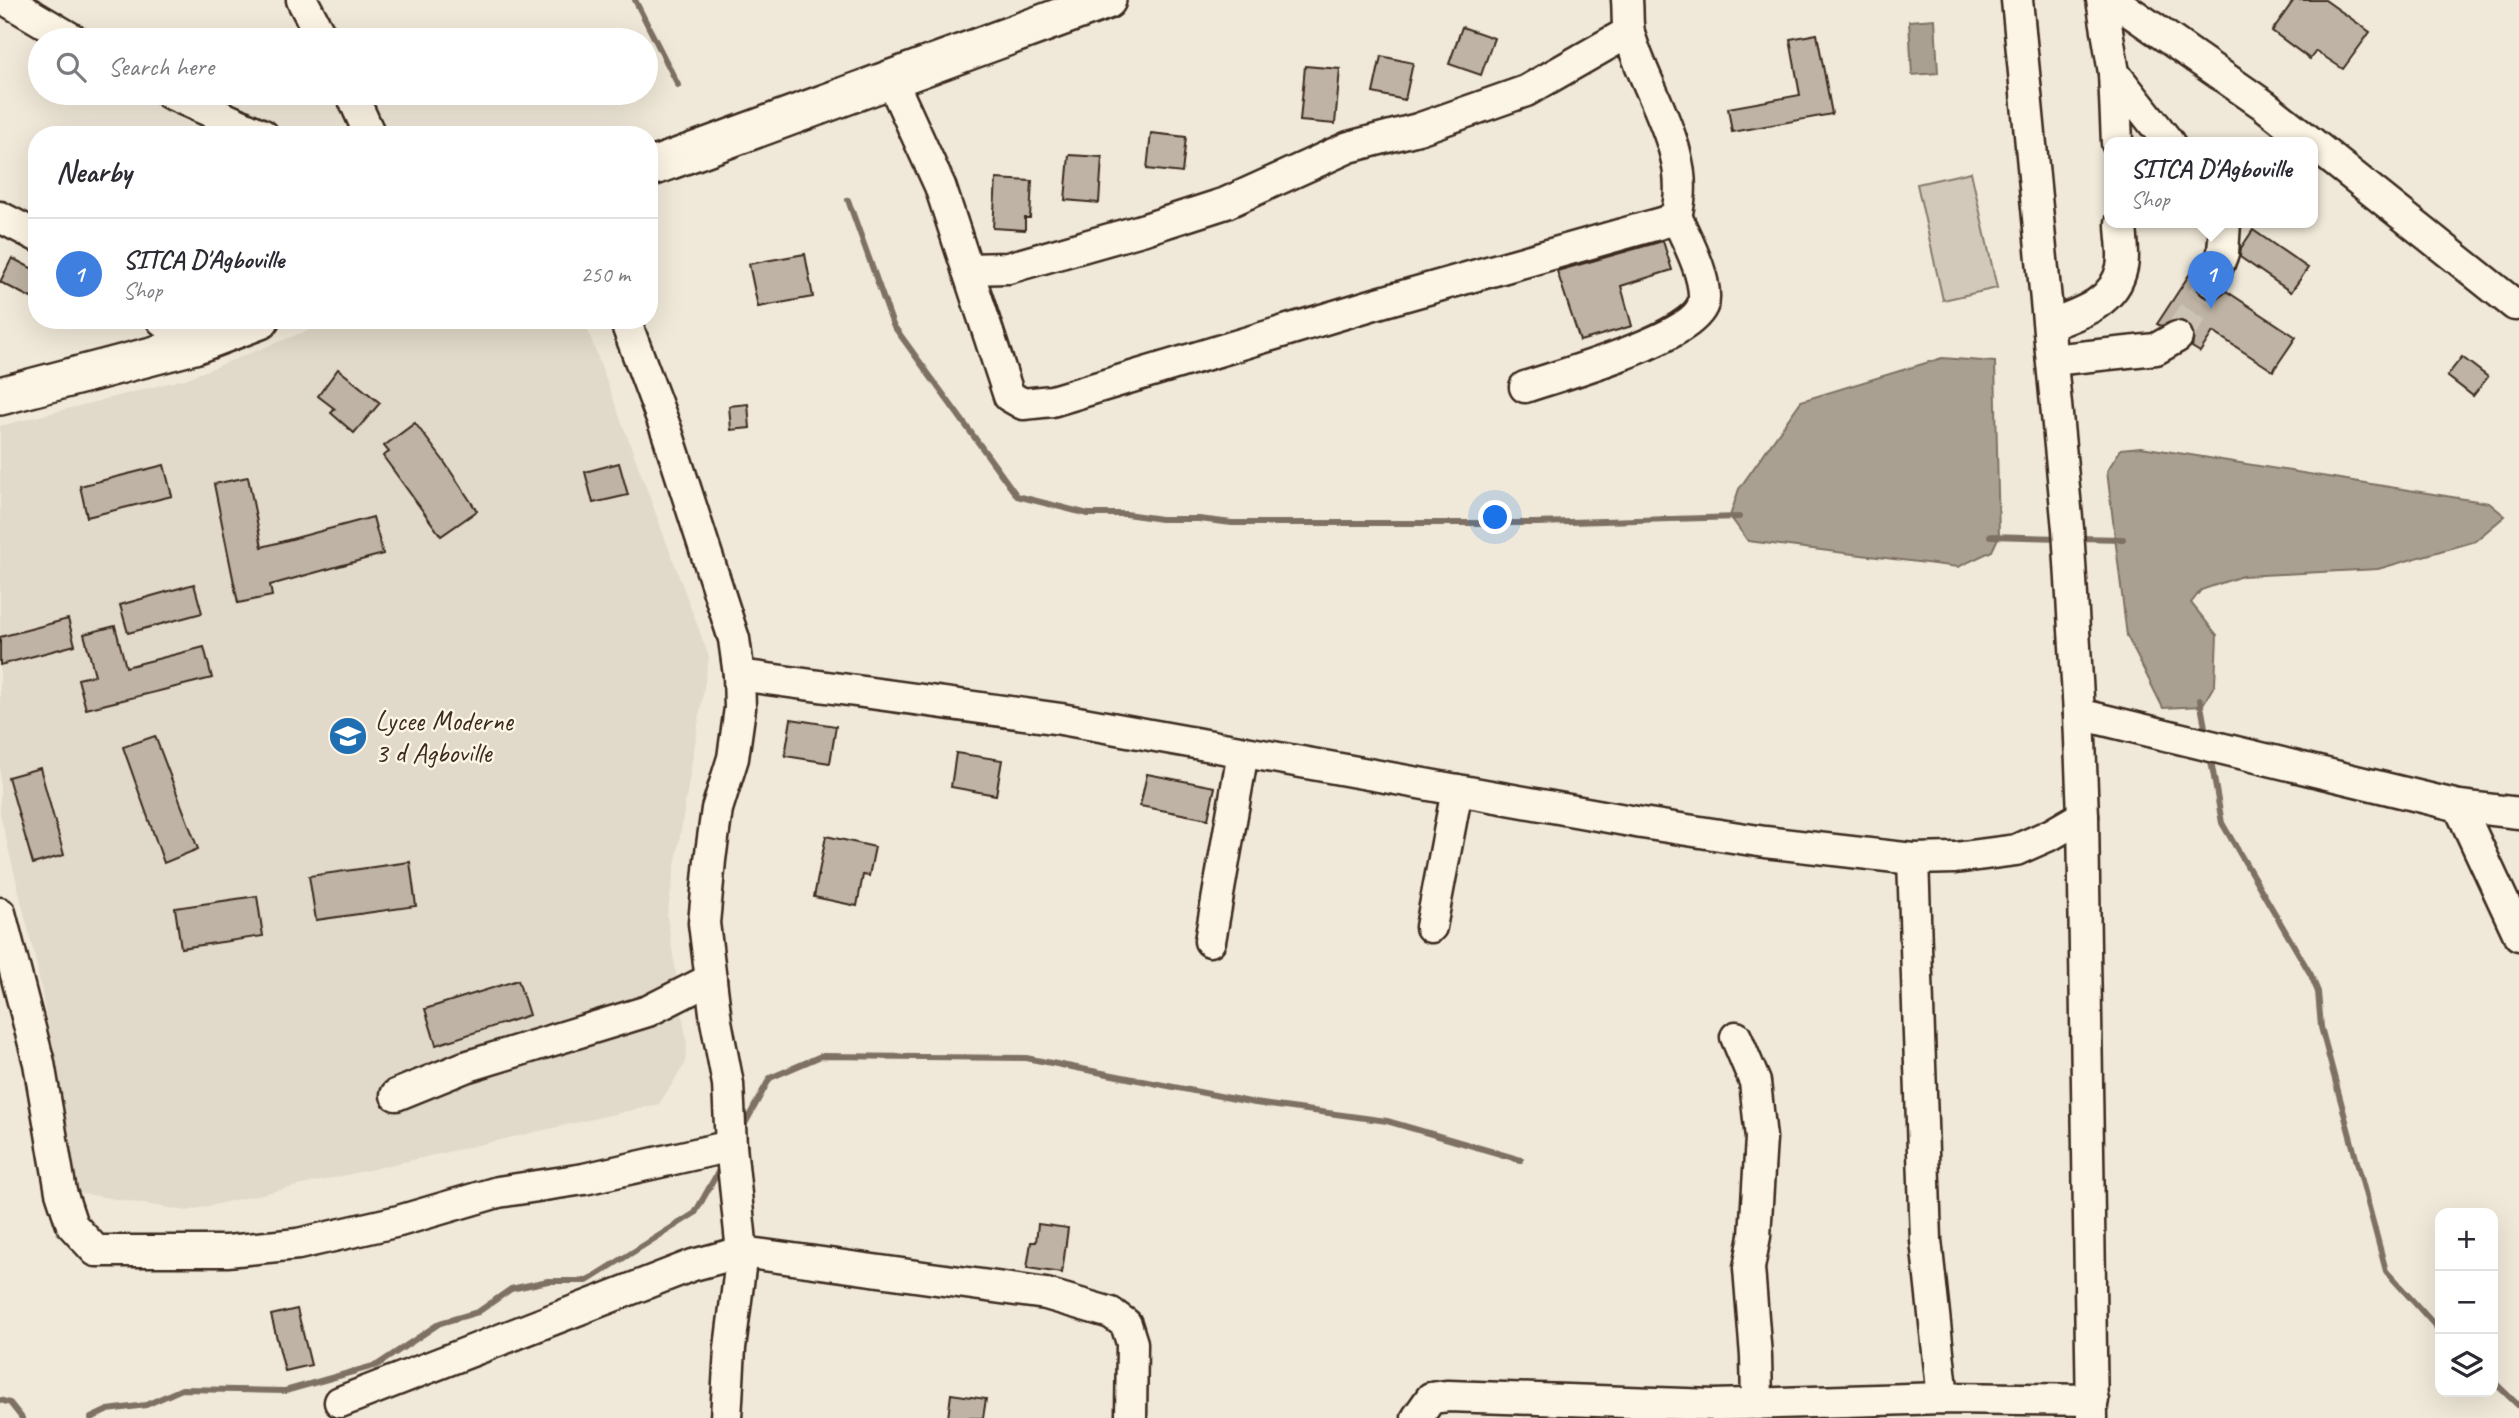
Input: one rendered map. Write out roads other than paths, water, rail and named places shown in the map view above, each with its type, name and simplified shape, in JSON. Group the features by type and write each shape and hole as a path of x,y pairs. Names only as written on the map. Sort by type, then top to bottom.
{"main road":[{"path":"658,165 1107,0"},
{"path":"0,396 194,345 236,329"}],"street":[{"path":"6,0 54,28"},
{"path":"302,0 317,28"},
{"path":"1525,387 1660,341 1690,322 1702,309 1704,298 1697,265 1676,216 1680,204 1680,172 1660,109 1629,32 1627,0"},
{"path":"1417,1418 1431,1398 1448,1396 1711,1412 1757,1404 1943,1398 2093,1409 2079,714 2068,529 2017,0"},
{"path":"2102,0 2114,73 2117,137"},
{"path":"2113,0 2264,105 2304,137"},
{"path":"967,269 1008,268 1226,203 1349,147 1418,129 1526,91 1629,32"},
{"path":"2114,73 2164,137"},
{"path":"892,81 940,186 1009,396 1023,404 1052,401 1378,303 1665,222 1676,216"},
{"path":"196,105 243,126"},
{"path":"356,105 366,126"},
{"path":"2318,148 2515,306"},
{"path":"0,217 28,231"},
{"path":"2049,325 2085,312 2110,293 2122,267 2120,228"},
{"path":"2212,282 2224,253 2225,228"},
{"path":"174,329 194,345"},
{"path":"628,329 684,484 734,639 739,675 740,708 733,758 717,808 704,923 716,1021 729,1084 742,1252 730,1348 726,1418"},
{"path":"2052,360 2156,349 2177,337"},
{"path":"739,675 1061,719 1642,823 1765,842 1913,859 1955,858 2016,850 2083,816"},
{"path":"2079,714 2459,806 2519,813"},
{"path":"1210,941 1243,752"},
{"path":"1432,927 1457,790"},
{"path":"2459,806 2519,935"},
{"path":"1913,859 1926,1240 1943,1398"},
{"path":"0,913 40,1063 61,1192 72,1225 96,1251 227,1251 298,1244 399,1221 499,1192 584,1179 732,1146"},
{"path":"396,1095 465,1067 648,1011 711,979"},
{"path":"1736,1037 1755,1082 1761,1138 1755,1236 1749,1268 1757,1404"},
{"path":"340,1402 680,1270 742,1252 1046,1294 1111,1313 1126,1324 1132,1343 1131,1418"}],"waterway":[{"path":"635,0 649,28"},
{"path":"658,45 678,85"},
{"path":"848,200 893,325 1017,496 1088,514 1126,514 1232,523 1536,523 1739,517"},
{"path":"1990,536 2060,538"},
{"path":"2078,538 2123,539"},
{"path":"2200,700 2207,738"},
{"path":"2210,755 2222,823 2311,975 2318,992 2321,1027 2386,1271 2435,1325"},
{"path":"741,1131 770,1078 821,1056 1026,1058 1255,1103 1387,1121 1521,1160"},
{"path":"91,1418 108,1410 146,1405 182,1389 285,1391 377,1365 440,1323 478,1312 511,1289 548,1281 587,1281 695,1213 722,1165"},
{"path":"2498,1386 2519,1406"},
{"path":"0,1400 10,1403 22,1418"}],"tunnel":[{"path":"2177,337 2212,282"}],"place":[{"name":"SITCA D'Agboville","path":"2211,309"},
{"name":"Lycee Moderne 3 d Agboville","path":"348,736"}]}
